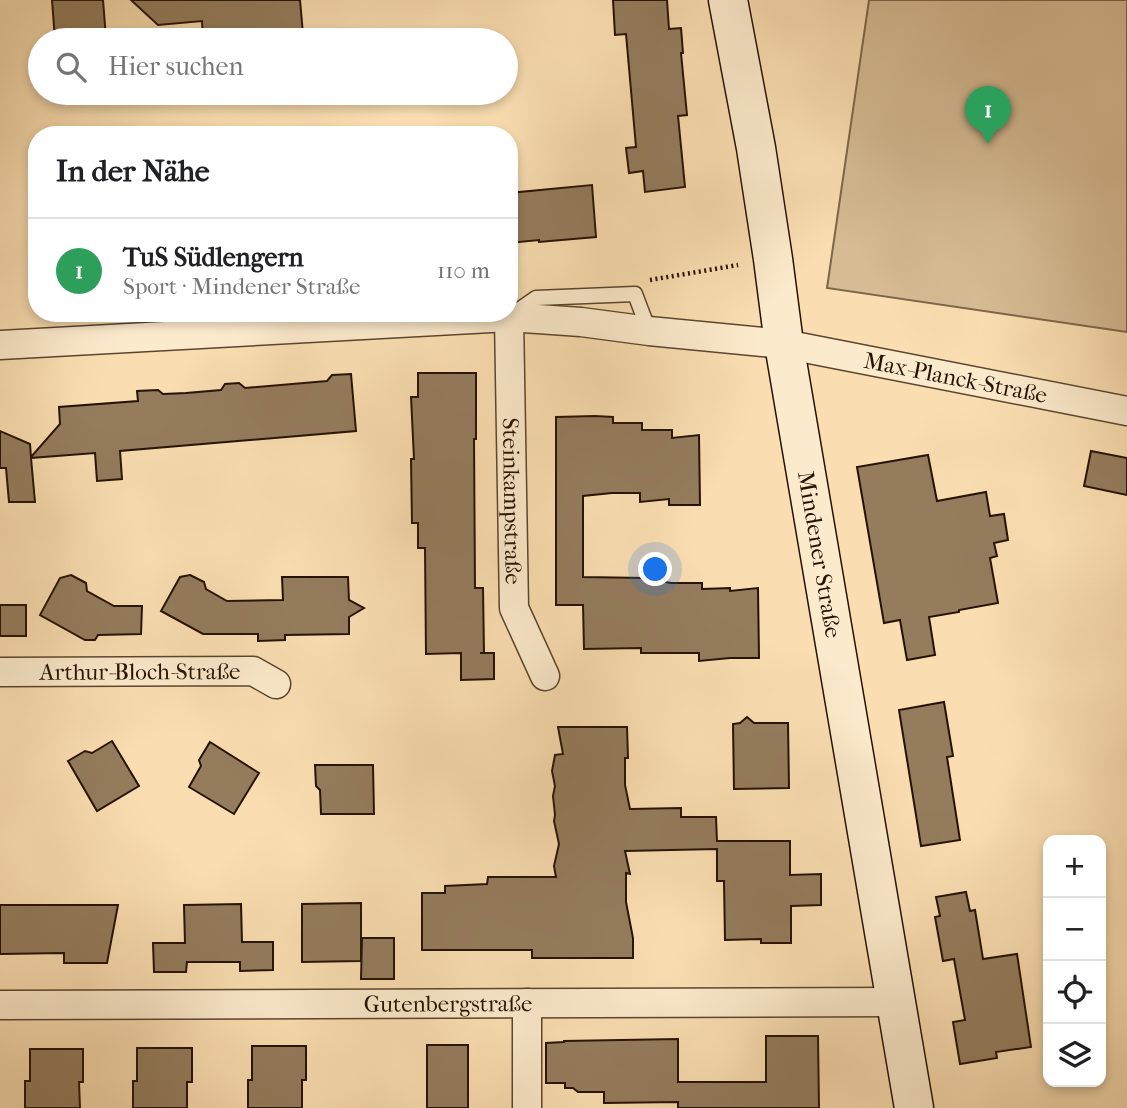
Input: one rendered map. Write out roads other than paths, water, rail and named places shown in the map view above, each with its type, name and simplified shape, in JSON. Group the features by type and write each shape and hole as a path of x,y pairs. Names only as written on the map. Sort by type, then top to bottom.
{"main road":[{"name":"Mindener Straße","path":"728,0 756,148 784,344 914,1108"}],"street":[{"path":"518,318 784,344"},
{"path":"0,345 418,322"},
{"name":"Steinkampstraße","path":"509,322 514,608 545,676"},
{"name":"Max-Planck-Straße","path":"784,344 1127,411"},
{"name":"Arthur-Bloch-Straße","path":"0,672 253,671 276,684"},
{"name":"Gutenbergstraße","path":"0,1005 894,1002"},
{"path":"527,1003 527,1108"}],"lane":[{"path":"518,311 536,298 635,294 649,331"}],"place":[{"name":"TuS Südlengern","path":"988,144"}]}
